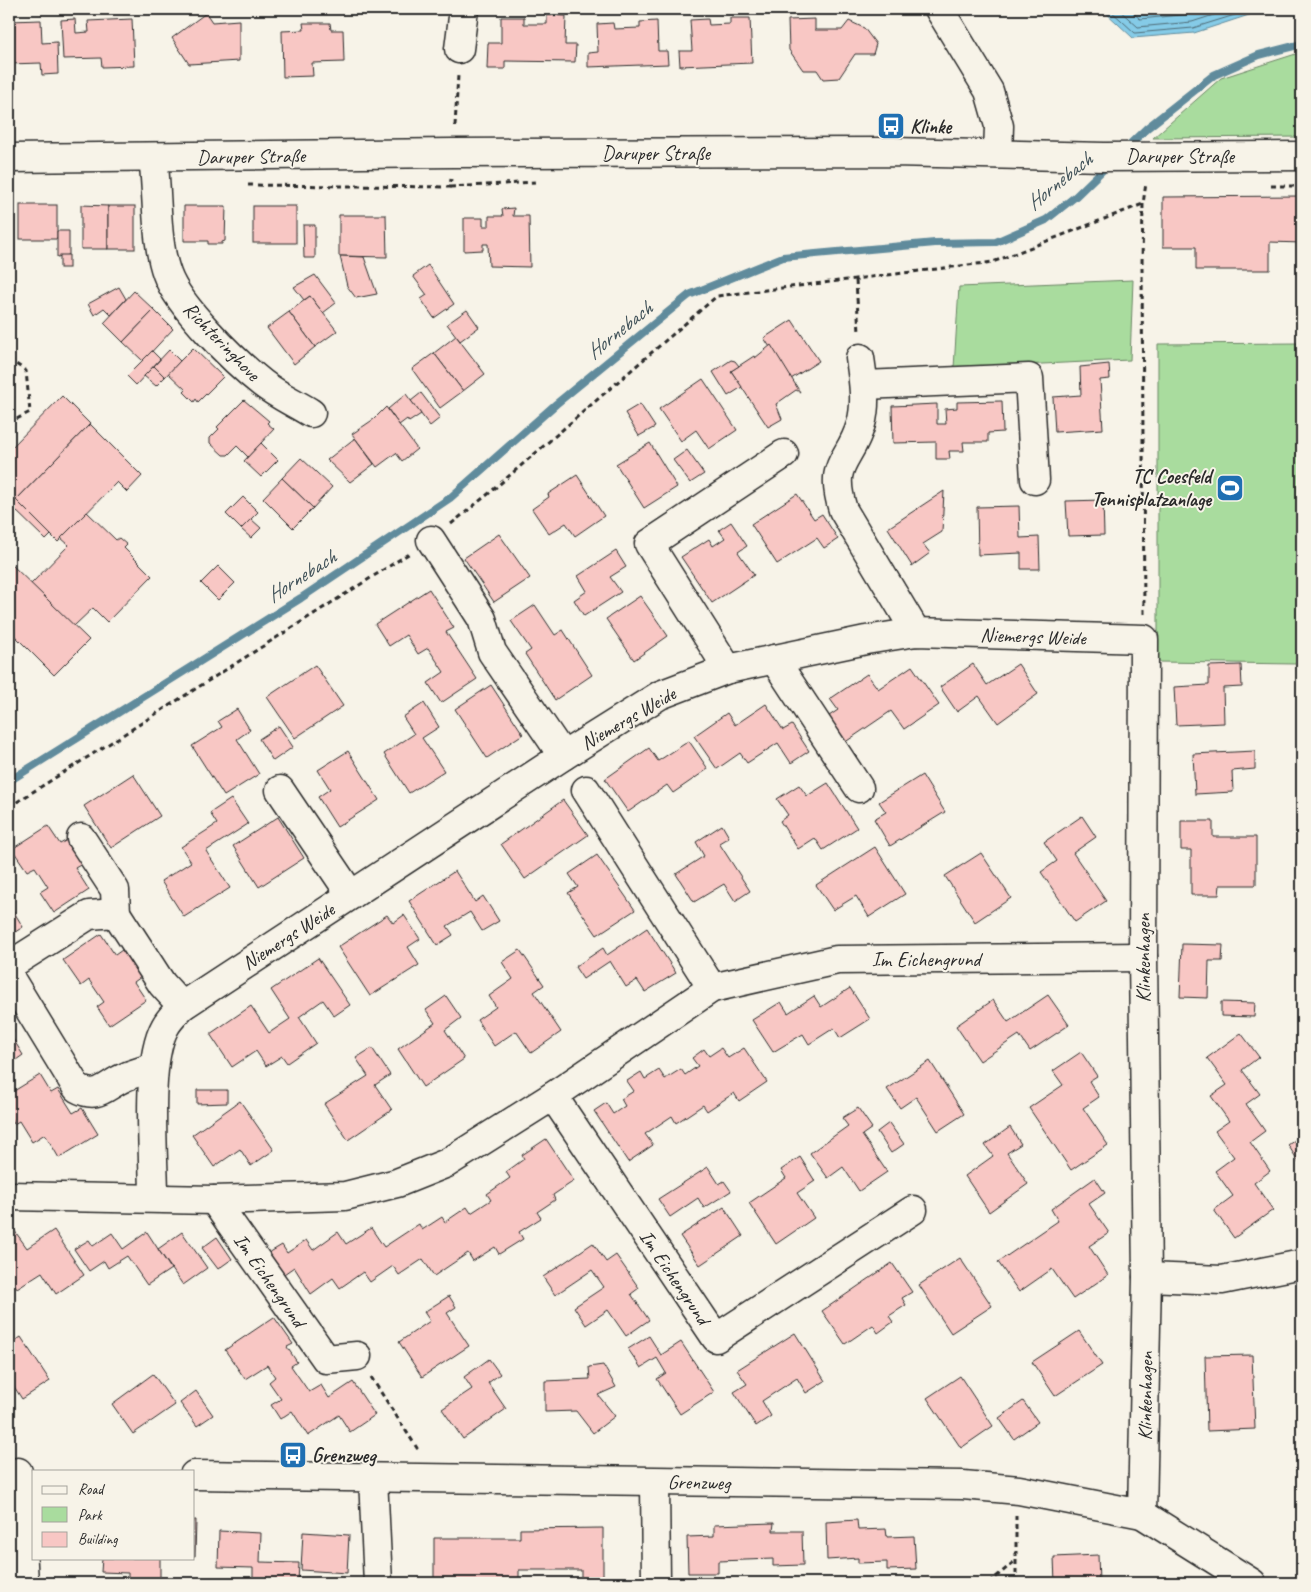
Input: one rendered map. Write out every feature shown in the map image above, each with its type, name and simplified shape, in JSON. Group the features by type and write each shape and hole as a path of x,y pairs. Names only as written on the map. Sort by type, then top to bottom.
{"street":[{"path":"459,49 464,9"},
{"path":"938,9 989,91 999,126 998,154"},
{"name":"Daruper Straße","path":"9,158 452,153 1302,156"},
{"name":"Richteringhove","path":"153,157 162,256 167,276 177,295 200,324 262,383 310,413"},
{"path":"860,358 864,385 861,423 838,473 837,489 843,510 916,632"},
{"path":"864,385 1029,378 1035,480"},
{"path":"728,669 649,544 784,454"},
{"path":"431,540 482,619 492,652 563,756"},
{"name":"Niemergs Weide","path":"154,1197 153,1067 158,1044 165,1026 182,1006 563,756 660,695 728,669 774,658 916,632 1144,639"},
{"name":"Klinkenhagen","path":"1142,1514 1147,1278 1143,957 1144,639"},
{"path":"774,658 859,788"},
{"path":"280,790 350,895"},
{"path":"586,790 712,988"},
{"path":"81,838 115,890 116,913 162,984 182,1006"},
{"path":"116,913 89,914 10,965 10,978 77,1088 86,1093 99,1092 123,1078 153,1067"},
{"name":"Im Eichengrund","path":"9,1196 154,1197 214,1200 345,1196 397,1183 447,1163 553,1096 712,988 837,960 1143,957"},
{"name":"Im Eichengrund","path":"553,1096 716,1338 913,1210"},
{"name":"Im Eichengrund","path":"214,1200 326,1359 357,1356"},
{"path":"1147,1278 1222,1280 1302,1264"},
{"path":"20,1472 24,1583"},
{"name":"Grenzweg","path":"195,1475 963,1485 1019,1490 1142,1514"},
{"path":"373,1478 378,1583"},
{"path":"655,1482 656,1583"},
{"path":"1142,1514 1252,1583"}],"path":[{"path":"452,153 459,49"},
{"path":"1127,156 1143,204 1144,639"},
{"path":"9,807 431,540 495,489 717,296 993,262 1143,204"},
{"path":"856,280 860,358"},
{"path":"9,359 26,371 30,412 9,423"},
{"path":"357,1356 417,1448 410,1453"},
{"path":"1016,1583 1016,1515 1019,1490"},
{"path":"988,1583 1016,1560"}],"green space":[{"path":"1302,52 1302,137 1153,138 1221,78"},
{"path":"1133,280 1130,360 954,368 959,287"},
{"name":"TC Coesfeld Tennisplatzanlage","path":"1302,343 1302,632 1296,664 1158,662 1158,344"}],"water":[{"path":"1102,9 1281,9 1252,14 1194,33 1133,38"}],"building":[{"path":"206,13 212,22 239,20 239,61 189,64 172,38"},
{"path":"547,15 566,16 565,45 576,45 575,62 505,61 505,69 487,69 488,43 501,43 501,17 524,17 524,24 547,24"},
{"path":"730,18 750,18 752,63 680,66 679,51 692,51 690,20 708,19 709,25 730,24"},
{"path":"75,19 76,33 89,32 88,21 132,19 134,66 102,67 101,58 63,59 61,20"},
{"path":"815,19 815,30 842,30 849,21 864,28 876,44 873,54 855,54 839,78 823,79 817,70 803,70 789,50 788,20"},
{"path":"41,20 42,43 57,42 58,74 42,75 41,63 9,64 9,21"},
{"path":"657,21 658,51 667,51 668,64 588,67 588,53 598,52 597,24 613,23 614,29 640,28 640,22"},
{"path":"303,23 330,23 331,30 343,30 344,62 312,63 313,76 283,77 282,31 304,30"},
{"path":"1302,196 1302,243 1270,242 1270,270 1196,270 1196,247 1163,247 1163,197"},
{"path":"20,205 57,205 57,239 20,239"},
{"path":"81,205 108,206 108,249 81,249"},
{"path":"108,206 135,206 135,249 108,249"},
{"path":"184,206 226,206 225,241 222,244 208,244 208,241 184,241"},
{"path":"253,206 296,206 296,243 253,243"},
{"path":"514,208 513,216 529,216 530,267 489,266 488,244 483,244 483,250 464,251 464,218 483,218 483,226 489,226 489,216 503,216 502,209"},
{"path":"339,215 386,215 387,257 339,256"},
{"path":"303,225 315,225 315,258 304,258"},
{"path":"57,231 69,231 69,255 57,257"},
{"path":"60,255 69,255 69,268 60,268"},
{"path":"340,256 364,257 377,294 356,298 347,286"},
{"path":"428,265 454,304 434,318 421,299 427,295 413,276"},
{"path":"315,275 336,303 323,313 310,296 304,300 294,287"},
{"path":"119,287 126,299 111,315 104,308 94,315 88,304"},
{"path":"134,291 154,310 123,342 104,323"},
{"path":"310,296 337,331 315,347 289,312"},
{"path":"154,310 173,329 143,361 123,342"},
{"path":"467,310 479,327 460,341 447,324"},
{"path":"289,312 315,347 294,364 267,328"},
{"path":"792,320 819,361 791,379 764,338"},
{"path":"456,336 485,374 463,391 434,353"},
{"path":"771,345 800,392 796,390 776,404 782,419 768,427 731,371 754,356 755,358"},
{"path":"193,348 223,377 198,402 196,399 194,402 184,392 186,390 168,373"},
{"path":"169,350 180,361 165,377 154,366"},
{"path":"152,351 160,359 136,385 127,376"},
{"path":"434,353 463,391 440,408 412,369"},
{"path":"731,360 735,361 739,366 731,371 742,387 728,396 713,372"},
{"path":"1109,364 1110,379 1100,380 1103,429 1055,432 1053,397 1081,395 1080,367"},
{"path":"154,366 165,377 156,386 144,376"},
{"path":"703,379 737,430 709,449 696,430 681,441 659,409"},
{"path":"9,387 14,397 9,409"},
{"path":"421,393 440,418 430,426 411,401"},
{"path":"406,394 421,414 409,422 407,419 399,425 388,409"},
{"path":"62,396 90,424 16,500 51,535 46,540 9,504 9,450"},
{"path":"244,400 269,421 267,423 274,429 248,457 237,446 228,455 223,455 210,443 210,438 219,429 217,427"},
{"path":"1002,401 1003,432 988,433 988,442 963,442 964,451 949,451 950,459 936,459 936,442 893,443 892,406 937,404 937,424 946,424 945,409 957,408 957,402"},
{"path":"640,404 655,427 639,436 625,413"},
{"path":"386,407 417,449 402,461 396,453 377,467 352,434 374,419"},
{"path":"90,424 142,476 127,492 117,482 58,542 16,500"},
{"path":"355,438 374,464 350,482 327,460"},
{"path":"261,443 278,460 261,477 244,461"},
{"path":"650,443 677,487 644,508 616,464"},
{"path":"687,450 704,474 690,483 673,460"},
{"path":"301,458 332,487 313,508 282,478"},
{"path":"577,475 604,516 575,536 566,523 549,534 532,509 549,497 548,494"},
{"path":"282,478 313,508 293,528 263,498"},
{"path":"944,491 942,532 923,544 930,553 912,566 888,528"},
{"path":"797,494 814,519 822,514 838,539 824,548 817,538 777,564 751,524"},
{"path":"243,497 258,512 241,529 226,514"},
{"path":"1103,500 1104,535 1068,536 1066,501"},
{"path":"1019,506 1020,538 1039,537 1040,569 1021,569 1021,553 978,555 977,507"},
{"path":"87,512 116,540 119,538 127,545 124,548 152,576 107,622 93,608 74,626 31,584 69,545 61,538"},
{"path":"251,519 261,528 251,538 241,529"},
{"path":"731,522 747,546 738,552 754,575 712,603 681,557 709,539 713,546 725,538 719,530"},
{"path":"499,534 530,578 494,602 464,558"},
{"path":"616,551 626,567 610,577 621,592 584,616 574,600 587,591 578,576"},
{"path":"9,562 89,640 54,675 9,630"},
{"path":"218,566 235,583 218,600 201,583"},
{"path":"429,589 454,628 446,632 477,679 441,703 428,683 444,672 428,648 418,654 406,635 389,646 375,624"},
{"path":"640,596 668,636 634,660 606,619"},
{"path":"535,605 555,635 563,630 592,675 555,700 525,654 531,650 511,621"},
{"path":"973,664 987,685 1018,664 1038,694 998,723 979,696 957,712 940,687"},
{"path":"315,665 343,706 295,738 267,697"},
{"path":"1241,665 1242,687 1223,688 1224,723 1176,725 1174,687 1209,685 1209,666"},
{"path":"912,666 939,705 904,729 891,711 841,745 823,720 838,710 830,699 867,674 878,689"},
{"path":"491,685 523,734 487,758 455,709"},
{"path":"424,703 439,727 422,738 444,771 409,793 384,754 414,734 403,717"},
{"path":"766,704 783,730 792,725 809,751 791,763 778,743 747,763 740,753 717,769 694,736 727,713 735,725"},
{"path":"237,709 250,730 237,739 259,774 224,796 192,746 222,727 218,721"},
{"path":"279,726 293,747 273,761 259,739"},
{"path":"689,741 708,769 673,793 667,785 628,812 605,779 649,748 658,761"},
{"path":"348,751 379,800 337,827 318,797 330,789 318,770"},
{"path":"1255,751 1255,769 1232,771 1233,792 1195,794 1193,754"},
{"path":"133,774 160,816 111,848 84,806"},
{"path":"922,775 945,812 890,846 874,819 886,812 879,802"},
{"path":"828,783 857,828 823,850 815,838 798,849 780,821 788,815 777,799 799,785 807,796"},
{"path":"231,799 248,824 206,851 230,888 184,917 161,881 191,862 181,847 217,824 210,813"},
{"path":"563,800 588,835 525,879 501,844"},
{"path":"1082,816 1096,837 1073,853 1106,901 1075,922 1041,872 1057,861 1044,842"},
{"path":"278,817 304,858 259,887 233,846"},
{"path":"1181,821 1213,821 1213,837 1256,837 1256,885 1220,885 1219,895 1191,895 1191,850 1181,850"},
{"path":"722,825 729,837 719,843 750,891 735,901 724,884 694,902 676,874 704,856 696,842"},
{"path":"48,826 60,844 67,840 82,864 75,868 89,890 54,913 40,892 48,887 35,867 27,871 12,849"},
{"path":"875,847 905,894 869,917 856,896 833,910 816,885"},
{"path":"981,853 1011,898 975,922 945,876"},
{"path":"597,855 635,910 597,935 568,893 578,887 569,874"},
{"path":"455,871 475,902 483,896 499,921 482,931 470,912 447,926 453,935 437,945 409,901"},
{"path":"9,904 23,927 9,936"},
{"path":"387,915 393,923 404,915 420,939 408,947 419,965 370,996 338,947"},
{"path":"647,928 676,973 645,992 637,980 626,987 610,961 583,979 575,967 603,948 607,955"},
{"path":"101,934 115,955 122,950 141,977 134,982 146,1000 109,1025 97,1007 104,1002 89,980 81,986 63,960"},
{"path":"1182,944 1223,945 1222,961 1209,961 1208,998 1180,997"},
{"path":"520,950 544,985 534,992 561,1032 531,1053 516,1031 494,1046 477,1020 496,1007 489,996 513,979 502,962"},
{"path":"318,958 350,1005 334,1016 323,1000 299,1017 316,1043 287,1063 282,1056 266,1066 256,1051 232,1067 210,1034 251,1006 269,1033 290,1019 271,990"},
{"path":"850,988 870,1019 840,1038 834,1028 809,1044 803,1034 773,1052 752,1020 781,1002 788,1013 814,996 821,1007"},
{"path":"1048,995 1069,1025 1030,1051 1019,1035 980,1061 956,1026 993,1000 1008,1022"},
{"path":"446,996 461,1018 445,1030 464,1059 423,1087 398,1049 435,1023 426,1010"},
{"path":"1221,1002 1255,1003 1254,1017 1221,1016"},
{"path":"9,1022 14,1031 10,1034 23,1055 9,1065"},
{"path":"1241,1033 1259,1057 1242,1070 1260,1094 1246,1104 1265,1131 1250,1142 1270,1171 1254,1183 1273,1210 1234,1238 1214,1210 1233,1196 1215,1171 1234,1157 1215,1131 1229,1121 1211,1096 1227,1085 1207,1058"},
{"path":"372,1048 390,1075 375,1085 392,1110 348,1140 324,1104 368,1076 356,1058"},
{"path":"721,1048 728,1058 744,1048 767,1082 739,1101 734,1093 707,1111 703,1105 676,1123 672,1116 645,1134 653,1145 628,1162 594,1111 606,1103 613,1114 625,1106 621,1099 634,1091 627,1081 641,1072 645,1079 659,1070 665,1079 681,1069 685,1075 698,1066 692,1058 704,1049 709,1056"},
{"path":"1081,1052 1097,1076 1089,1081 1099,1097 1083,1108 1108,1145 1071,1170 1029,1108 1063,1085 1053,1071"},
{"path":"930,1061 964,1114 938,1131 916,1097 900,1108 887,1089"},
{"path":"40,1075 51,1093 58,1089 73,1113 82,1108 98,1134 59,1158 45,1134 32,1142 19,1121 14,1124 9,1116 9,1094"},
{"path":"197,1090 227,1090 227,1103 197,1104"},
{"path":"240,1101 274,1150 251,1166 240,1149 214,1167 192,1135"},
{"path":"858,1108 872,1128 862,1135 887,1172 859,1191 843,1167 828,1178 810,1153 848,1126 842,1118"},
{"path":"889,1123 904,1144 891,1153 877,1132"},
{"path":"1010,1127 1021,1144 1007,1153 1028,1184 989,1212 965,1176 993,1156 985,1145"},
{"path":"1302,1135 1302,1167 1288,1145"},
{"path":"546,1139 574,1181 553,1195 555,1200 537,1212 541,1218 519,1232 523,1239 499,1254 495,1247 473,1261 468,1253 434,1276 423,1259 399,1275 393,1266 370,1282 363,1272 340,1288 333,1278 311,1294 294,1267 281,1276 267,1254 282,1245 287,1253 306,1240 313,1250 338,1232 346,1244 371,1228 384,1247 419,1224 422,1230 442,1217 445,1222 467,1207 471,1213 491,1200 487,1194 510,1178 506,1172 524,1159 522,1155"},
{"path":"800,1157 815,1181 797,1193 814,1218 776,1244 749,1203 786,1178 781,1170"},
{"path":"708,1167 719,1184 724,1181 731,1191 704,1208 698,1198 670,1217 658,1199"},
{"path":"1095,1178 1105,1193 1089,1204 1109,1233 1089,1246 1108,1275 1073,1299 1052,1269 1019,1292 998,1262 1058,1221 1051,1209"},
{"path":"724,1207 743,1236 700,1265 680,1236"},
{"path":"14,1230 27,1248 54,1230 84,1275 56,1294 42,1272 17,1288 9,1276 9,1234"},
{"path":"147,1232 171,1269 147,1285 127,1256 108,1268 104,1261 89,1271 74,1249 89,1240 93,1246 112,1233 123,1249"},
{"path":"182,1232 207,1268 183,1285 158,1249"},
{"path":"217,1237 232,1259 218,1269 202,1248"},
{"path":"593,1243 606,1262 616,1255 639,1288 631,1294 649,1320 626,1336 608,1310 586,1325 574,1307 604,1287 592,1270 555,1295 543,1277"},
{"path":"960,1258 992,1306 951,1333 919,1285"},
{"path":"892,1263 912,1292 902,1298 906,1305 889,1316 893,1322 878,1333 873,1325 845,1344 822,1311"},
{"path":"449,1296 456,1307 447,1313 469,1346 422,1377 399,1342 430,1321 424,1312"},
{"path":"274,1317 293,1344 287,1347 297,1362 291,1366 309,1392 321,1385 329,1398 353,1382 375,1415 350,1432 339,1415 308,1436 292,1411 280,1419 271,1405 281,1399 269,1382 275,1377 267,1365 245,1379 225,1350"},
{"path":"1079,1331 1102,1365 1055,1396 1032,1362"},
{"path":"795,1333 825,1381 806,1393 797,1378 762,1401 771,1416 756,1426 734,1392 747,1384 737,1370"},
{"path":"649,1336 661,1355 681,1342 714,1392 680,1414 657,1379 666,1373 657,1358 641,1368 628,1349"},
{"path":"21,1337 50,1381 22,1399 11,1382 9,1383 9,1345"},
{"path":"1252,1355 1255,1429 1207,1431 1205,1356"},
{"path":"489,1359 500,1374 488,1383 506,1409 463,1439 442,1409 472,1389 464,1377"},
{"path":"603,1365 616,1387 598,1395 615,1416 593,1433 576,1411 545,1412 545,1381 590,1379 589,1367"},
{"path":"153,1374 175,1405 133,1434 112,1404"},
{"path":"960,1376 993,1426 961,1448 927,1398"},
{"path":"196,1391 213,1415 197,1426 180,1403"},
{"path":"1023,1401 1038,1422 1014,1439 999,1418"},
{"path":"195,1520 196,1520 195,1556"},
{"path":"857,1520 858,1530 886,1529 887,1537 914,1536 916,1569 887,1570 887,1562 858,1563 858,1558 827,1560 826,1522"},
{"path":"774,1523 773,1531 802,1531 803,1565 773,1566 773,1559 718,1561 718,1573 688,1573 687,1537 714,1536 714,1525"},
{"path":"603,1528 603,1583 581,1583 581,1570 519,1570 519,1581 434,1582 434,1538 520,1538 520,1529"},
{"path":"219,1531 261,1533 260,1562 299,1563 298,1583 253,1583 253,1568 218,1567"},
{"path":"303,1532 349,1535 347,1573 301,1570"},
{"path":"1098,1555 1099,1583 1055,1583 1054,1557"},
{"path":"102,1560 160,1560 160,1582 128,1582 128,1573 101,1572"}],"waterway":[{"name":"Hornebach","path":"1125,149 1147,128 1214,75 1259,55 1302,44"},
{"name":"Hornebach","path":"9,781 301,598 450,498 556,404 689,295 783,257 935,243 996,242 1046,220 1076,196 1109,164"}],"place":[{"name":"Klinke","path":"891,126"},
{"name":"TC Coesfeld Tennisplatzanlage","path":"1230,488"},
{"name":"Grenzweg","path":"293,1455"}]}
